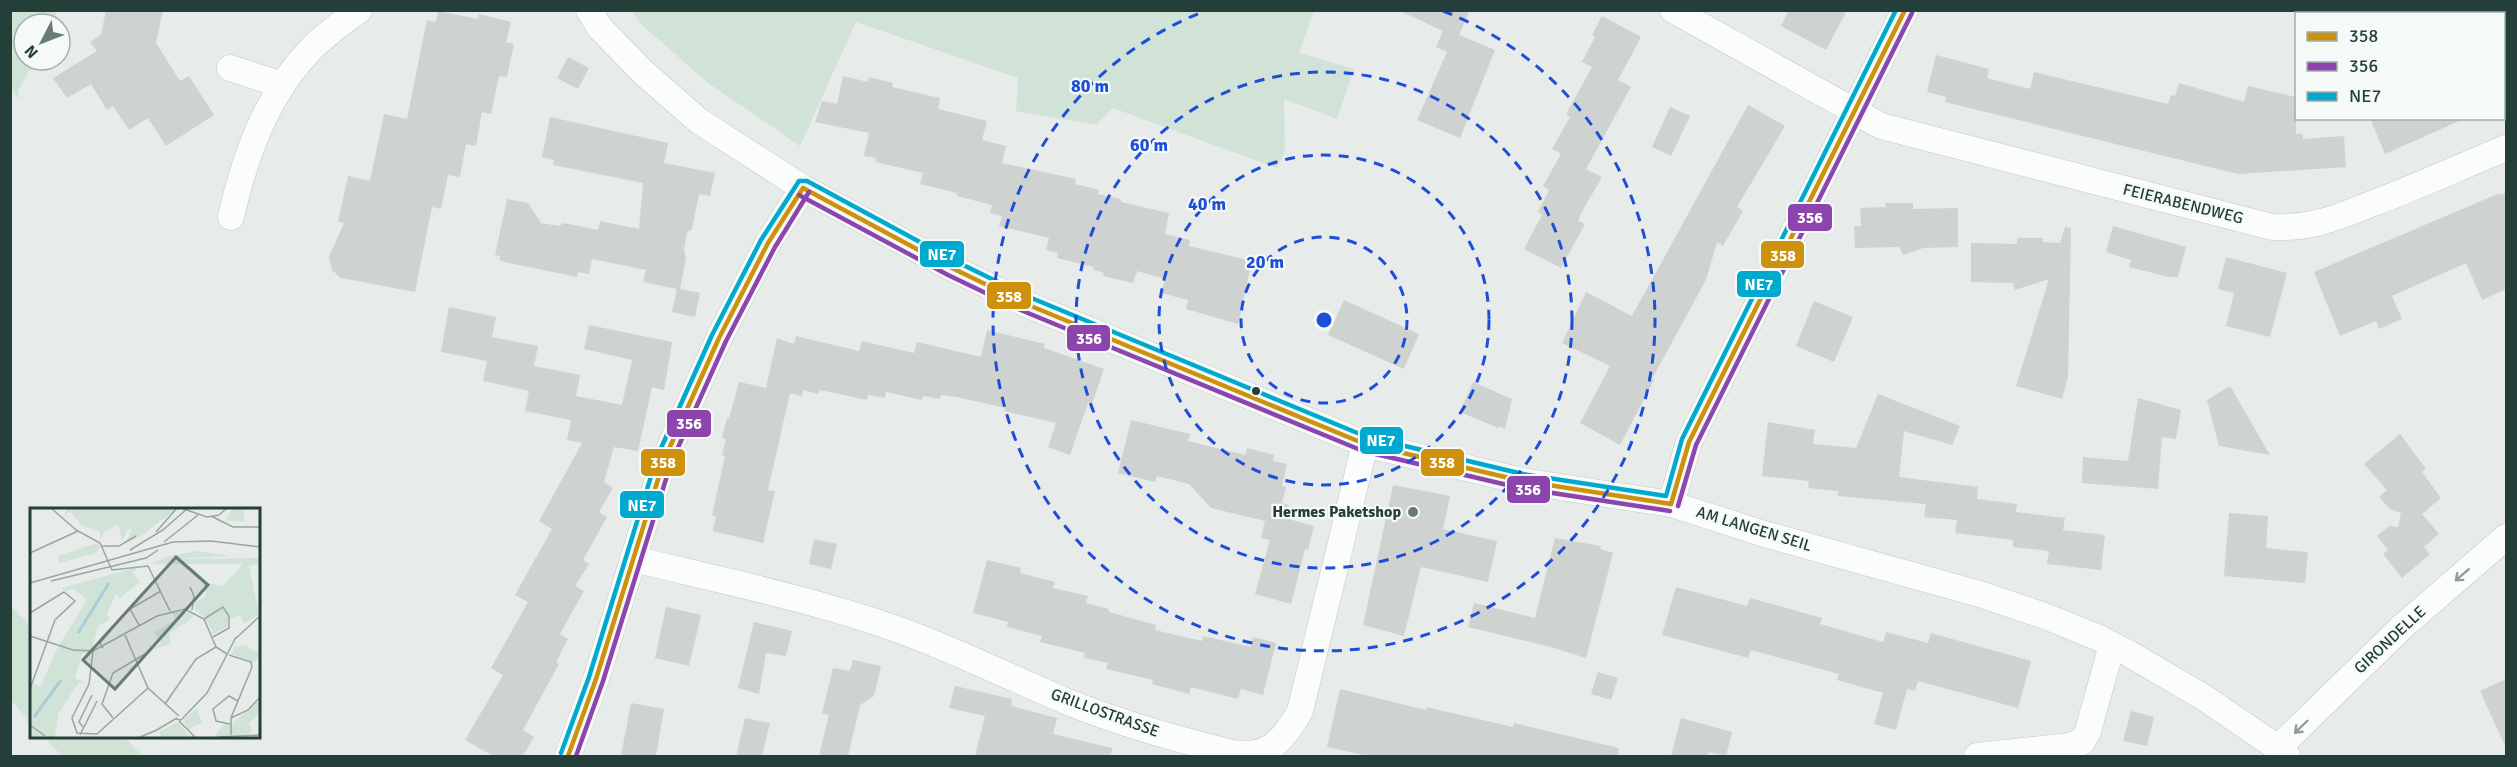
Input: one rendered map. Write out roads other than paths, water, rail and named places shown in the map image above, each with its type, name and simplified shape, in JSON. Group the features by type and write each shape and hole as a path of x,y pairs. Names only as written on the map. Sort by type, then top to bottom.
{"street":[{"path":"231,217 239,181 251,147 282,85 312,48 359,10"},
{"name":"AM LANGEN SEIL","path":"589,10 600,28 644,73 699,121 803,188 952,268 1026,304 1365,444 1522,481 1671,504 1761,533 1983,595 2050,618 2112,645 2203,697 2283,752"},
{"path":"1672,10 1854,112"},
{"path":"1671,504 1689,442 1905,10"},
{"path":"230,68 282,85"},
{"name":"FEIERABENDWEG","path":"1854,112 1881,126 2212,212 2272,227 2288,228 2320,224 2395,196 2506,148"},
{"path":"568,756 664,460 684,412 768,243 803,188"},
{"name":"GRILLOSTRASSE","path":"633,559 770,591 855,615 947,648 1117,720 1228,752 1244,755 1260,753 1276,744 1289,731 1300,711 1365,444"},
{"name":"GIRONDELLE","path":"2283,752 2402,627 2506,537"},
{"path":"1977,756 2068,746 2082,741 2088,731 2112,645"}],"place":[{"name":"Hermes Paketshop","path":"1413,512"}]}
